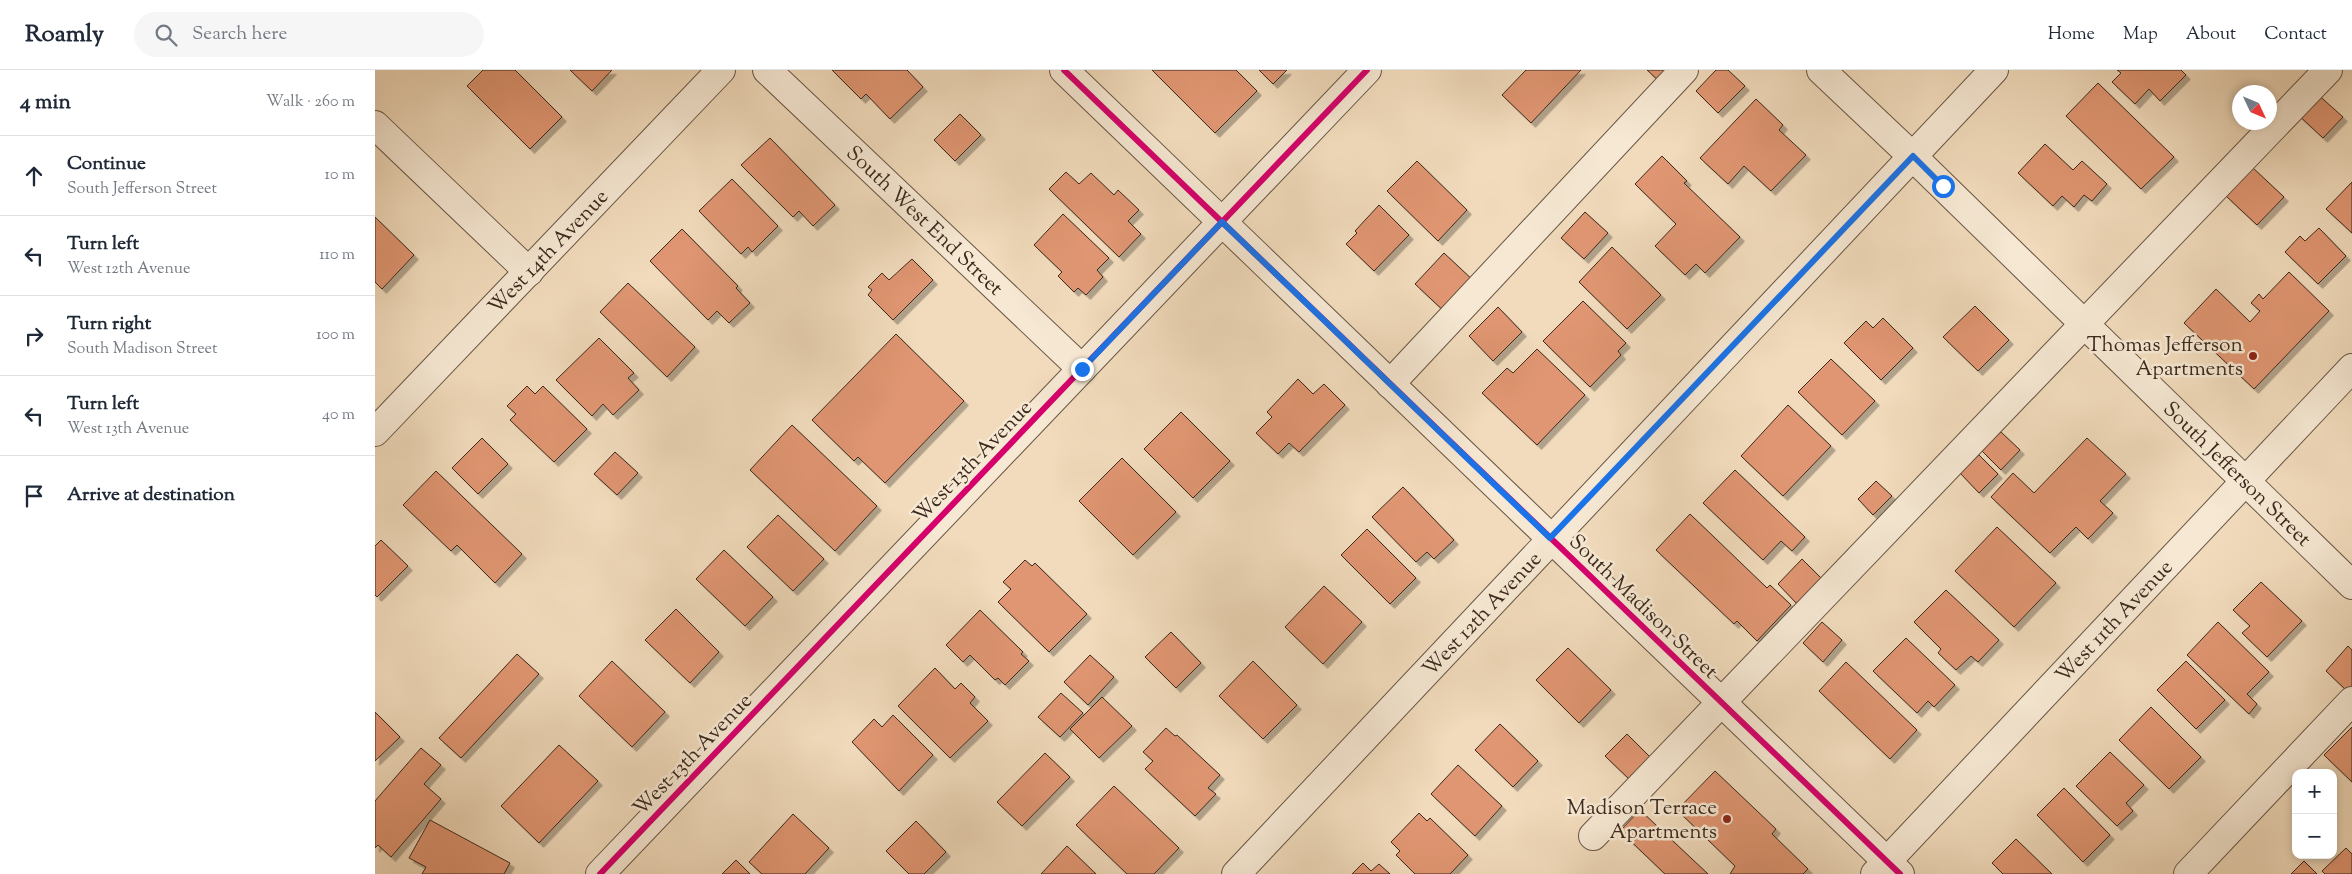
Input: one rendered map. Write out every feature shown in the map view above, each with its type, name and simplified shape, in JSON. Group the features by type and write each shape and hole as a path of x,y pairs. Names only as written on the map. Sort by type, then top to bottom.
{"street":[{"name":"West 14th Avenue","path":"375,432 721,70"},
{"name":"South West End Street","path":"767,70 1082,369"},
{"name":"South Madison Street","path":"1064,70 1721,702 1887,870"},
{"name":"West 13th Avenue","path":"600,874 1367,70"},
{"path":"1390,384 1684,70"},
{"name":"South Jefferson Street","path":"1821,70 1913,156 2245,482 2352,584"},
{"name":"West 12th Avenue","path":"1235,874 1550,538 1994,70"},
{"path":"1593,836 2329,70"},
{"path":"375,125 529,272"},
{"name":"West 11th Avenue","path":"1887,870 2352,368"},
{"path":"2188,874 2352,701"}],"building":[{"path":"483,70 515,70 562,117 530,149 467,86"},
{"path":"570,70 612,70 592,91"},
{"path":"832,70 907,70 923,87 890,119 866,94 861,99"},
{"path":"1152,70 1236,70 1257,91 1215,133"},
{"path":"1259,70 1287,70 1273,84"},
{"path":"1526,70 1581,70 1531,123 1502,95"},
{"path":"1647,70 1671,70 1660,82"},
{"path":"1716,70 1728,70 1745,86 1718,113 1696,91"},
{"path":"2117,70 2181,70 2186,75 2160,101 2149,89 2135,104 2112,82 2121,73"},
{"path":"2098,83 2174,157 2141,189 2066,116"},
{"path":"2315,92 2343,117 2323,138 2296,113"},
{"path":"1756,99 1783,125 1779,130 1806,155 1771,191 1744,166 1728,184 1700,158"},
{"path":"960,114 981,135 955,161 934,140"},
{"path":"770,138 835,205 813,226 799,211 793,217 741,165"},
{"path":"2045,144 2073,170 2082,161 2107,184 2092,201 2084,195 2074,207 2062,196 2053,206 2018,173"},
{"path":"1662,156 1687,181 1684,183 1740,237 1705,273 1696,264 1685,275 1655,246 1676,224 1635,184"},
{"path":"1417,161 1467,210 1438,241 1387,191"},
{"path":"2252,167 2284,197 2257,225 2226,196"},
{"path":"1066,172 1079,184 1091,173 1114,195 1118,190 1139,210 1128,221 1141,234 1119,257 1049,189"},
{"path":"732,179 778,226 752,252 748,247 741,254 699,211"},
{"path":"2352,182 2352,233 2326,209"},
{"path":"1379,205 1409,235 1374,271 1346,244 1357,233 1355,231"},
{"path":"1585,212 1608,233 1584,259 1561,238"},
{"path":"1063,214 1109,258 1097,270 1103,277 1086,295 1078,288 1074,292 1058,276 1062,272 1034,245"},
{"path":"375,217 414,255 382,289 375,282"},
{"path":"2319,228 2346,256 2318,284 2285,252 2300,236 2305,241"},
{"path":"682,229 738,286 736,288 750,303 729,323 717,311 708,320 650,261"},
{"path":"1612,247 1661,295 1627,329 1579,282"},
{"path":"1444,253 1476,283 1447,314 1415,284"},
{"path":"912,259 933,280 893,320 868,295 872,290 868,287 882,273 889,280"},
{"name":"Thomas Jefferson Apartments","path":"2289,272 2329,311 2254,389 2184,323 2216,289 2250,322 2260,311 2251,303 2259,294 2263,299"},
{"path":"628,283 695,347 667,377 600,312"},
{"path":"1583,301 1626,343 1618,351 1621,355 1590,387 1543,341"},
{"path":"1975,306 2009,340 1978,371 1943,337"},
{"path":"1498,307 1522,332 1493,361 1469,336"},
{"path":"1883,318 1913,348 1881,380 1844,343 1866,321 1873,328"},
{"path":"896,334 964,401 885,483 858,457 854,461 812,420"},
{"path":"599,338 634,373 628,378 639,390 613,415 603,404 592,416 556,380"},
{"path":"1537,349 1585,395 1537,445 1482,393 1507,368 1513,373"},
{"path":"1831,359 1875,401 1842,435 1798,392"},
{"path":"1298,379 1313,394 1324,384 1345,405 1299,452 1289,443 1278,454 1256,433 1272,417 1267,412"},
{"path":"527,386 535,394 543,386 587,429 554,462 510,420 516,414 507,406"},
{"path":"1788,405 1831,446 1783,496 1741,456"},
{"path":"1181,412 1230,461 1193,498 1144,449"},
{"path":"792,425 877,506 835,551 750,470"},
{"path":"2001,432 2020,450 2001,470 1982,451"},
{"path":"482,438 508,464 478,494 452,468"},
{"path":"2087,438 2126,474 2100,501 2113,513 2088,539 2076,527 2050,553 1991,497 2013,473 2034,493"},
{"path":"615,452 638,473 617,495 594,474"},
{"path":"1979,455 1998,474 1979,493 1960,473"},
{"path":"1122,458 1176,512 1133,555 1079,501"},
{"path":"1735,470 1805,537 1792,551 1781,541 1763,560 1703,503"},
{"path":"436,471 522,554 495,583 457,545 451,551 403,505"},
{"path":"1876,481 1892,496 1873,515 1858,499"},
{"path":"1403,487 1454,540 1434,559 1427,552 1416,562 1372,517"},
{"path":"1690,514 1767,588 1770,585 1791,605 1757,641 1737,621 1734,624 1656,550"},
{"path":"778,515 824,559 793,591 747,547"},
{"path":"1997,527 2056,583 2014,627 1955,571"},
{"path":"1367,529 1416,578 1390,604 1341,555"},
{"path":"381,540 408,566 377,597 375,595 375,546"},
{"path":"724,550 773,597 745,626 696,579"},
{"path":"1802,559 1824,581 1799,606 1778,584"},
{"path":"1025,560 1032,566 1035,563 1087,614 1049,652 998,602 1011,589 1003,582"},
{"path":"2261,582 2302,621 2267,657 2242,633 2250,626 2233,610"},
{"path":"1324,586 1362,622 1323,664 1285,627"},
{"path":"1946,590 1999,640 1978,662 1971,656 1956,670 1938,653 1941,649 1914,622"},
{"path":"676,609 719,652 690,683 645,640"},
{"path":"980,610 1023,652 1021,654 1029,661 1005,685 998,678 995,680 970,655 963,662 946,645"},
{"path":"1822,622 1842,640 1823,662 1803,643"},
{"path":"2218,622 2269,672 2247,694 2257,704 2249,714 2187,655"},
{"path":"1171,632 1201,663 1176,688 1145,657"},
{"path":"1906,638 1955,685 1934,707 1928,701 1917,713 1873,671"},
{"path":"2348,646 2352,650 2352,688 2348,692 2326,671"},
{"path":"1568,648 1611,690 1579,723 1536,680"},
{"path":"517,654 539,674 461,758 439,738"},
{"path":"1090,655 1114,677 1088,705 1064,682"},
{"path":"612,661 665,712 632,747 579,696"},
{"path":"1253,661 1297,705 1263,739 1219,696"},
{"path":"2186,661 2225,700 2196,729 2157,690"},
{"path":"1846,662 1917,730 1890,759 1819,691"},
{"path":"935,668 955,689 961,683 975,697 970,703 988,721 950,758 898,706"},
{"path":"1061,693 1083,713 1060,737 1038,717"},
{"path":"1102,697 1132,726 1099,758 1070,729"},
{"path":"2151,707 2201,757 2169,789 2119,740"},
{"path":"375,712 400,737 375,761"},
{"path":"893,715 933,755 899,791 852,742 874,719 882,727"},
{"path":"1500,724 1538,761 1513,787 1475,750"},
{"path":"2352,727 2352,782 2324,755"},
{"path":"1166,728 1175,736 1177,735 1220,775 1208,788 1216,794 1195,816 1145,769 1153,761 1143,752"},
{"path":"1627,734 1651,758 1629,779 1605,756"},
{"path":"559,745 598,781 539,843 501,806"},
{"path":"421,748 441,765 424,784 441,799 391,857 378,845 375,848 375,801"},
{"path":"2110,752 2144,785 2126,803 2133,811 2117,826 2076,786"},
{"path":"1045,753 1070,777 1022,826 997,802"},
{"path":"1458,765 1502,806 1475,836 1431,794"},
{"name":"Madison Terrace Apartments","path":"1715,771 1776,829 1772,834 1808,869 1803,874 1730,874 1735,866 1677,810"},
{"path":"1114,786 1179,848 1154,874 1127,874 1076,825"},
{"path":"2064,788 2110,835 2083,862 2037,815"},
{"path":"1640,810 1708,874 1665,874 1620,831"},
{"path":"1419,813 1427,821 1430,818 1468,855 1450,874 1415,874 1396,855 1400,851 1391,842"},
{"path":"793,814 829,848 805,874 762,874 749,862"},
{"path":"430,820 510,863 504,874 422,874 426,867 409,858"},
{"path":"916,821 946,852 924,874 909,874 886,851"},
{"path":"2016,839 2052,874 2003,874 1992,863"},
{"path":"1067,846 1096,874 1041,874"},
{"path":"2346,848 2352,854 2352,874 2325,874 2322,871 2335,859 2337,859 2337,857"},
{"path":"736,860 750,874 722,874"},
{"path":"2304,861 2317,874 2291,874"},
{"path":"1363,863 1371,871 1379,864 1390,874 1352,874"}],"cycle path":[{"path":"1064,70 1900,874"},
{"path":"600,874 1367,70"}],"place":[{"name":"Thomas Jefferson Apartments","path":"2253,356"},
{"name":"Madison Terrace Apartments","path":"1727,819"}],"route":[{"path":"1082,369 1222,222 1550,538 1913,156 1943,186"}]}
